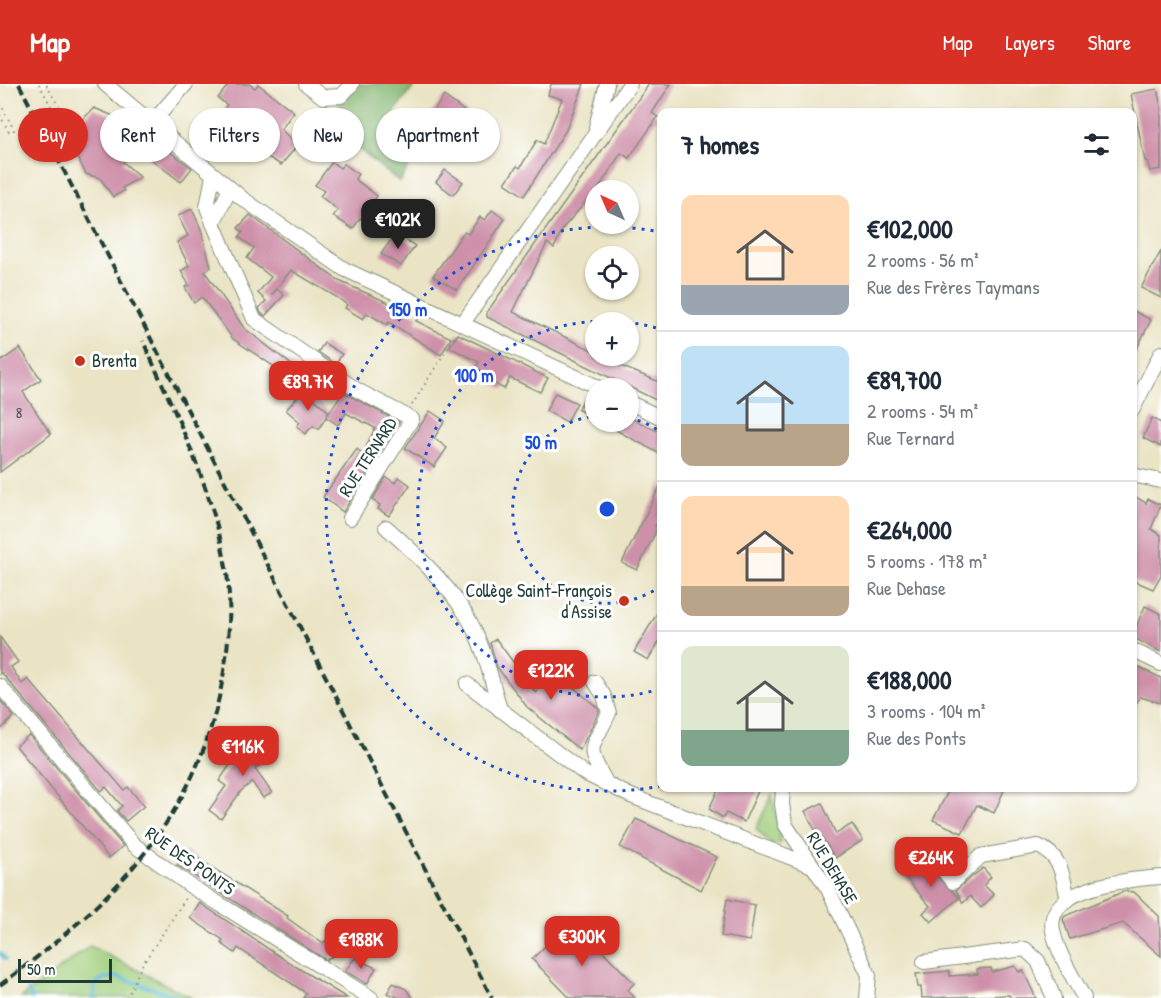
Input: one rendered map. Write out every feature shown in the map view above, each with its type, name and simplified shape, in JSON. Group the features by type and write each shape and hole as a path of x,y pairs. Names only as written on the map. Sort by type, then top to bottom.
{"street":[{"path":"105,84 134,108"},
{"path":"165,108 186,84"},
{"path":"306,84 323,97 341,96 352,84"},
{"path":"594,135 607,84"},
{"path":"463,323 630,84"},
{"path":"177,145 230,189 344,269 585,381"},
{"name":"RUE TERNARD","path":"213,176 207,207 254,319 357,390 406,415 412,422 350,518"},
{"path":"213,222 230,189"},
{"path":"1137,401 1161,353"},
{"path":"639,407 657,416"},
{"path":"1137,476 1161,481"},
{"path":"386,527 426,563 466,614 486,663 500,710"},
{"path":"1137,652 1161,664"},
{"path":"595,681 604,696 609,713 591,747 592,758 607,784"},
{"path":"466,684 584,773 810,865"},
{"name":"RUE DES PONTS","path":"0,686 134,845 192,887 370,998"},
{"name":"RUE DEHASE","path":"783,792 785,824 828,889 869,975 867,998"},
{"path":"939,866 953,882 981,856 1038,846 1045,849 1060,864 1068,900"},
{"path":"1083,998 1053,931 1054,917 1068,900 1097,885 1161,877"},
{"path":"924,962 1025,949 1038,961 1054,998"}],"path":[{"path":"39,84 53,110 59,106 46,84"},
{"path":"0,103 14,130 9,132 0,115"},
{"path":"406,415 463,323"},
{"path":"127,998 136,975 192,887"}],"green space":[{"path":"358,84 416,84 397,108 376,108 376,162 411,162 400,182 364,153 364,108 337,108"},
{"path":"772,795 781,843 772,845 756,829"},
{"path":"90,946 192,998 21,998"}],"building":[{"path":"229,84 249,84 255,88 258,84 292,110 292,115 281,129 292,141 292,152 281,165 276,162 280,162 280,108 225,108 227,105 218,98"},
{"path":"551,84 584,84 566,130 524,196 505,183 517,166 520,168 537,140 544,144 562,99 548,95"},
{"path":"649,84 671,84 652,113 657,118 629,158 621,153 604,180 585,180 585,203 563,228 554,248 547,243 513,312 585,347 585,365 487,317 487,312"},
{"path":"1157,89 1161,107 1161,169 1150,171 1145,161 1137,123 1137,108 1134,108 1131,94"},
{"path":"444,96 460,108 436,108"},
{"path":"94,108 100,110 100,162 123,162 140,177 122,188 124,191 113,197 100,178 86,174 80,162 88,162 88,114"},
{"path":"177,157 192,168 181,182 155,162 177,162"},
{"path":"332,162 340,168 344,164 358,174 355,179 377,196 371,205 375,209 366,222 360,218 353,229 333,216 338,210 320,196 324,191 315,185"},
{"path":"445,170 463,182 453,195 436,182"},
{"path":"192,209 201,229 211,267 205,272 244,328 301,372 308,367 317,374 306,388 233,339 202,297 194,303 185,287 189,285 181,271 189,266 177,242 188,236 178,216"},
{"path":"492,210 505,219 457,290 433,276 464,232 468,234 480,217 485,220"},
{"path":"250,215 339,281 419,316 416,321 451,338 441,355 389,322 387,325 367,313 363,319 345,308 347,305 338,298 291,270 271,296 277,289 284,295 265,316 259,308 266,301 258,293 271,277 247,258 254,248 239,237 243,232 238,228"},
{"path":"396,233 415,246 401,266 381,254"},
{"path":"1161,251 1161,298 1141,288"},
{"path":"1137,313 1151,320 1137,348"},
{"path":"458,334 548,378 540,392 510,378 504,389 474,372 479,362 449,347"},
{"path":"324,343 342,354 336,364 318,352"},
{"path":"20,348 41,379 23,392 51,434 0,472 0,362"},
{"path":"587,366 620,366 657,381 657,401 639,392 639,378 611,378"},
{"path":"304,390 329,412 319,429 313,426 305,434 297,426 300,422 286,410"},
{"path":"343,392 399,422 343,512 323,497 357,449 363,454 375,428 346,413 338,425 326,417"},
{"path":"555,393 577,403 567,422 546,411"},
{"path":"585,396 585,413 578,410"},
{"path":"430,411 445,421 434,438 447,448 434,467 405,448"},
{"path":"1152,418 1161,423 1161,447 1143,438"},
{"path":"639,422 657,431 657,452 619,432 639,432"},
{"path":"386,477 395,483 399,477 410,485 389,516 378,509 380,505 372,500"},
{"path":"657,492 655,526 657,529 637,570 622,563"},
{"path":"1137,498 1146,503 1148,499 1161,505 1151,529 1161,535 1161,575 1153,589 1137,582"},
{"path":"1145,606 1161,614 1161,652 1137,640 1137,625"},
{"path":"657,613 657,645 648,660 634,652"},
{"path":"0,637 18,662 11,667 22,684 28,679 124,790 128,787 144,806 126,821 117,811 122,806 106,787 101,791 2,673 0,674"},
{"path":"496,639 536,693 547,680 553,685 560,676 598,708 599,712 580,750 527,707 497,667 490,643"},
{"path":"1137,666 1161,678 1161,703 1140,697 1137,702"},
{"path":"0,700 14,717 0,730"},
{"path":"29,735 123,846 109,858 16,746"},
{"path":"265,738 276,752 255,769 272,793 263,798 252,782 241,791 221,819 209,810 226,786 219,781 230,765"},
{"path":"717,792 758,792 744,822 726,813 723,818 709,809"},
{"path":"948,792 1003,792 994,813 977,805 962,833 933,820"},
{"path":"822,803 836,834 852,824 863,840 835,858 805,811"},
{"path":"636,819 717,857 701,890 620,847"},
{"path":"186,851 288,916 287,918 322,943 344,932 351,944 326,960 177,865"},
{"path":"931,852 936,858 930,864 932,871 959,898 931,922 923,913 930,906 904,876"},
{"path":"983,868 991,877 984,885 994,895 981,908 970,896 963,903 956,890"},
{"path":"1125,891 1134,892 1159,916 1161,956 1123,923 1070,939 1063,919 1065,916"},
{"path":"727,899 755,905 750,941 721,936"},
{"path":"200,903 347,998 303,998 306,993 238,948 235,953 221,943 223,940 190,918"},
{"path":"572,920 634,983 628,990 635,998 570,998 532,959"},
{"path":"355,958 376,968 367,984 345,971"},
{"path":"1015,966 1019,972 1023,970 1036,998 1011,998 1009,995 922,998 916,974 949,971 950,976 978,974 977,969 991,968 992,972"},
{"path":"393,983 406,989 413,998 400,998 387,993"}],"waterway":[{"path":"0,953 5,959"},
{"path":"94,998 94,986 104,978 111,977 118,977 181,998"},
{"path":"28,991 32,998"}],"railway":[{"path":"19,84 492,998"},
{"path":"0,985 76,925 140,858 167,821 190,781 208,737 221,688 228,641 229,593 219,534 191,449 143,341"}],"place":[{"name":"Brenta","path":"80,361"},
{"name":"Collège Saint-François d'Assise","path":"624,601"}]}
